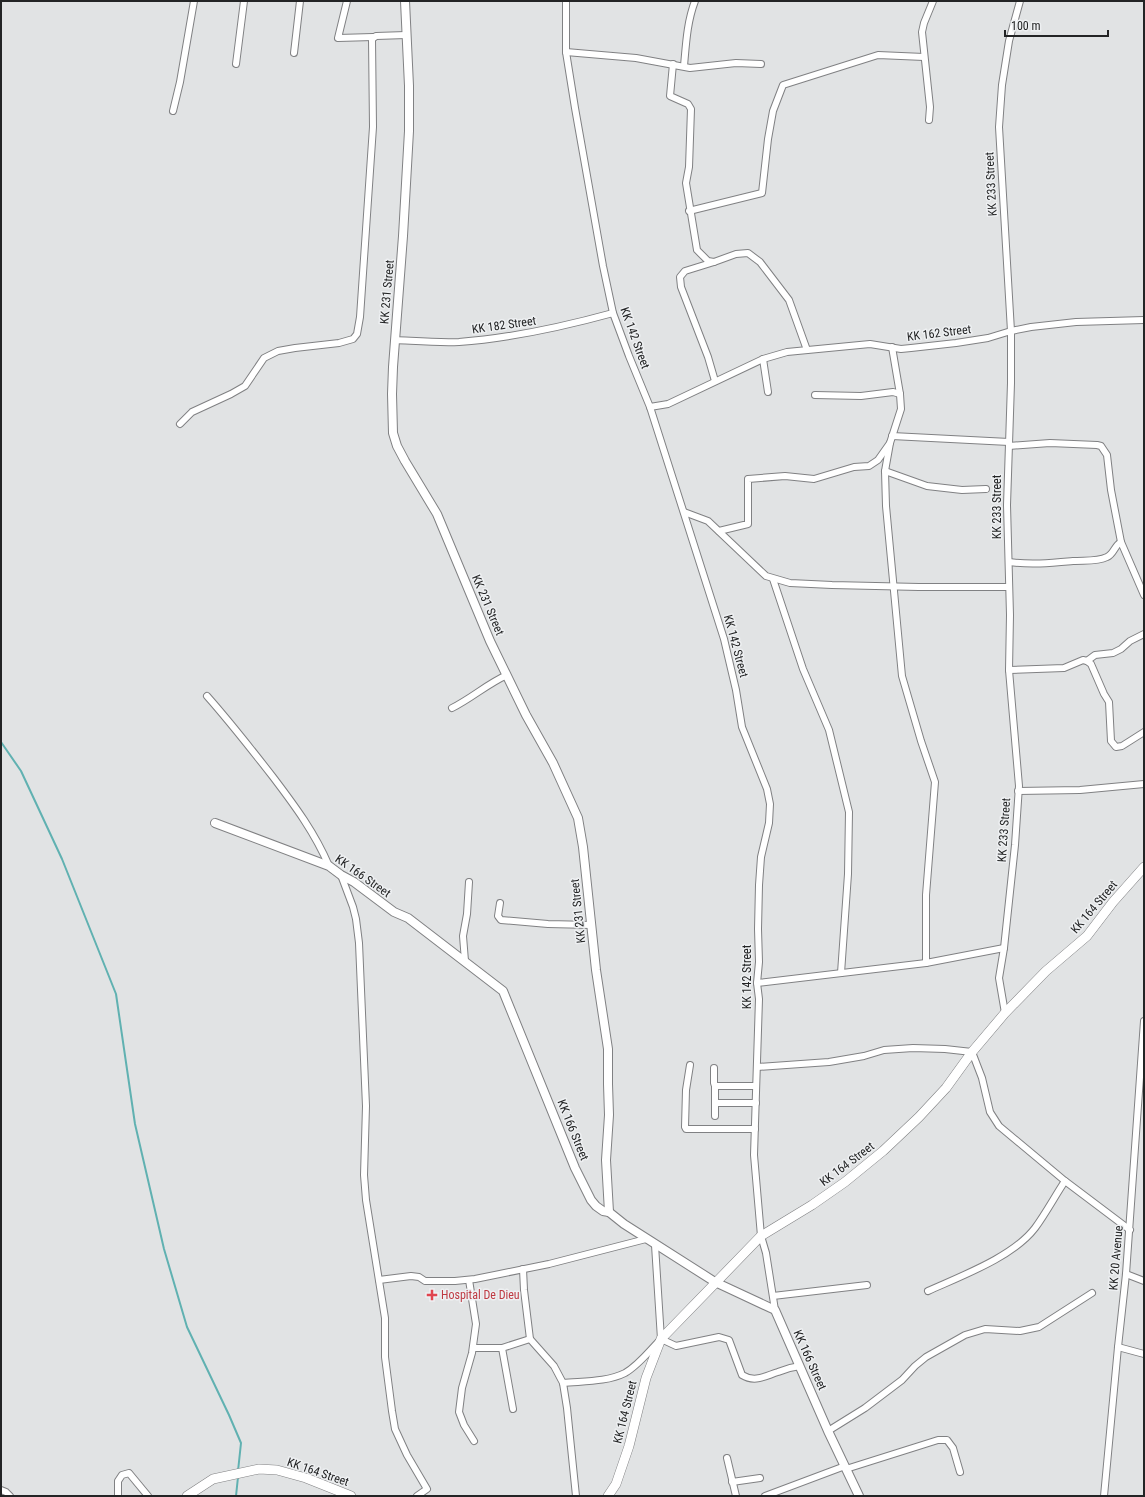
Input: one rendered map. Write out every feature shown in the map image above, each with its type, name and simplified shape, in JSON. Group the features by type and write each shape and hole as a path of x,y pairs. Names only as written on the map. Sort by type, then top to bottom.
{"main road":[{"name":"KK 164 Street","path":"608,1496 616,1484 629,1446 646,1378 661,1339 761,1236 812,1205 845,1182 883,1151 919,1117 946,1088 972,1052 1005,1013 1046,971 1087,936 1113,902 1144,868"},
{"name":"KK 164 Street","path":"187,1496 213,1479 229,1474 259,1470 278,1470 306,1478 351,1496"}],"street":[{"path":"173,111 180,82 194,1"},
{"path":"236,64 244,1"},
{"path":"294,52 300,1"},
{"path":"347,1 338,38 406,35"},
{"name":"KK 231 Street","path":"405,1 410,86 409,131 403,244 392,394 394,433 397,446 437,514 490,641 526,715 553,763 578,818 583,847 596,970 608,1049 609,1116 606,1160 609,1212"},
{"name":"KK 142 Street","path":"566,1 566,52 603,266 613,312 650,407 684,512 724,639 733,674 742,727 767,789 770,804 769,823 761,857 758,885 759,962 757,983 759,998 754,1155 761,1236 766,1253 775,1310"},
{"path":"684,66 687,28 695,1"},
{"path":"929,120 930,107 922,41 923,26 933,1"},
{"name":"KK 233 Street","path":"1005,1013 998,978 1004,948 1015,845 1018,791 1015,733 1010,698 1009,670 1009,562 1007,505 1011,384 1011,331 999,127 1002,85 1009,41 1020,1"},
{"path":"180,424 192,412 232,394 245,386 264,358 278,351 339,343 353,339 357,334 360,317 373,127 373,37"},
{"path":"566,52 636,58 694,68 736,63 761,64"},
{"path":"689,211 762,193 768,139 773,111 783,85 878,55 924,57"},
{"path":"673,64 670,96 688,104 691,109 690,160 686,183 689,211 697,250 708,260 714,262"},
{"path":"715,381 708,357 681,287 680,277 685,271 736,254 748,253 760,262 788,300 807,350"},
{"name":"KK 182 Street","path":"395,340 458,342 510,337 559,328 613,312"},
{"name":"KK 162 Street","path":"650,407 668,404 763,359 788,352 870,344 911,348 988,338 1031,327 1076,322 1144,320"},
{"path":"892,347 901,409 890,443 885,471 892,586 902,676 935,782 926,895 926,963"},
{"path":"763,359 768,392"},
{"path":"815,395 860,396 893,392 900,394"},
{"path":"892,436 1009,444 1050,443 1101,446 1107,455 1111,490 1121,542 1144,595"},
{"path":"719,531 748,524 748,479 785,476 814,479 854,468 869,466 878,460 890,443"},
{"path":"885,471 926,486 962,490 986,489"},
{"path":"684,512 708,521 766,576 790,583 832,585 1009,587"},
{"path":"1009,562 1041,564 1094,560 1107,557 1112,554 1121,542"},
{"path":"773,579 803,669 829,730 849,812 848,874 841,973"},
{"path":"1009,670 1064,668 1083,660 1087,661 1095,655 1114,653 1130,641 1144,634"},
{"path":"1087,661 1090,664 1109,702 1111,742 1113,745 1116,747 1122,746 1144,732"},
{"path":"452,708 478,694 493,682 507,675"},
{"path":"207,696 238,731 303,816 322,849 329,866"},
{"path":"1018,791 1080,790 1144,784"},
{"name":"KK 166 Street","path":"214,823 329,866 354,882 394,912 408,918 503,992 575,1168 591,1200 602,1211 609,1212 655,1245 715,1282 775,1310 828,1431 859,1496"},
{"path":"341,875 353,907 359,943 366,1106 364,1175 366,1200 385,1318 385,1357 395,1429 407,1455 427,1488 417,1496"},
{"path":"465,961 464,936 469,882"},
{"path":"500,903 498,916 501,920 548,924 591,925"},
{"path":"757,983 926,963 1004,948"},
{"name":"KK 20 Avenue","path":"1104,1496 1130,1230 1144,1021"},
{"path":"757,1068 829,1062 864,1056 884,1050 913,1048 972,1052 982,1078 990,1112 999,1126 1023,1148 1064,1181 1130,1230"},
{"path":"690,1066 686,1090 686,1129 755,1129"},
{"path":"714,1068 715,1116"},
{"path":"715,1086 756,1086"},
{"path":"715,1103 756,1103"},
{"path":"928,1291 973,1271 1014,1248 1035,1228 1064,1181"},
{"path":"379,1280 411,1276 425,1281 469,1280 549,1264 646,1239"},
{"path":"563,1382 613,1377 625,1373 661,1339 655,1245"},
{"path":"523,1269 530,1339 554,1366 563,1382 569,1423 576,1496"},
{"path":"1126,1274 1144,1280"},
{"path":"469,1280 476,1324 473,1348 462,1388 459,1412 464,1425 474,1441"},
{"path":"773,1296 867,1284"},
{"path":"828,1431 865,1408 902,1380 926,1357 966,1335 985,1329 1020,1332 1039,1327 1092,1293"},
{"path":"661,1339 676,1346 719,1337 730,1340 742,1375 756,1380 785,1369 800,1366"},
{"path":"473,1348 502,1348 530,1339"},
{"path":"1118,1347 1144,1354"},
{"path":"502,1348 513,1409"},
{"path":"764,1496 845,1467 938,1440 946,1440 953,1448 960,1472"},
{"path":"727,1458 736,1496"},
{"path":"118,1496 118,1481 122,1475 129,1473 148,1496"},
{"path":"732,1482 760,1478"},
{"path":"1,1490 10,1496"}],"waterway":[{"path":"1,742 21,771 62,859 116,994 135,1124 164,1249 187,1327 241,1443 238,1471"},
{"path":"236,1496 238,1477"}],"place":[{"name":"Hospital De Dieu","path":"432,1295"}]}
